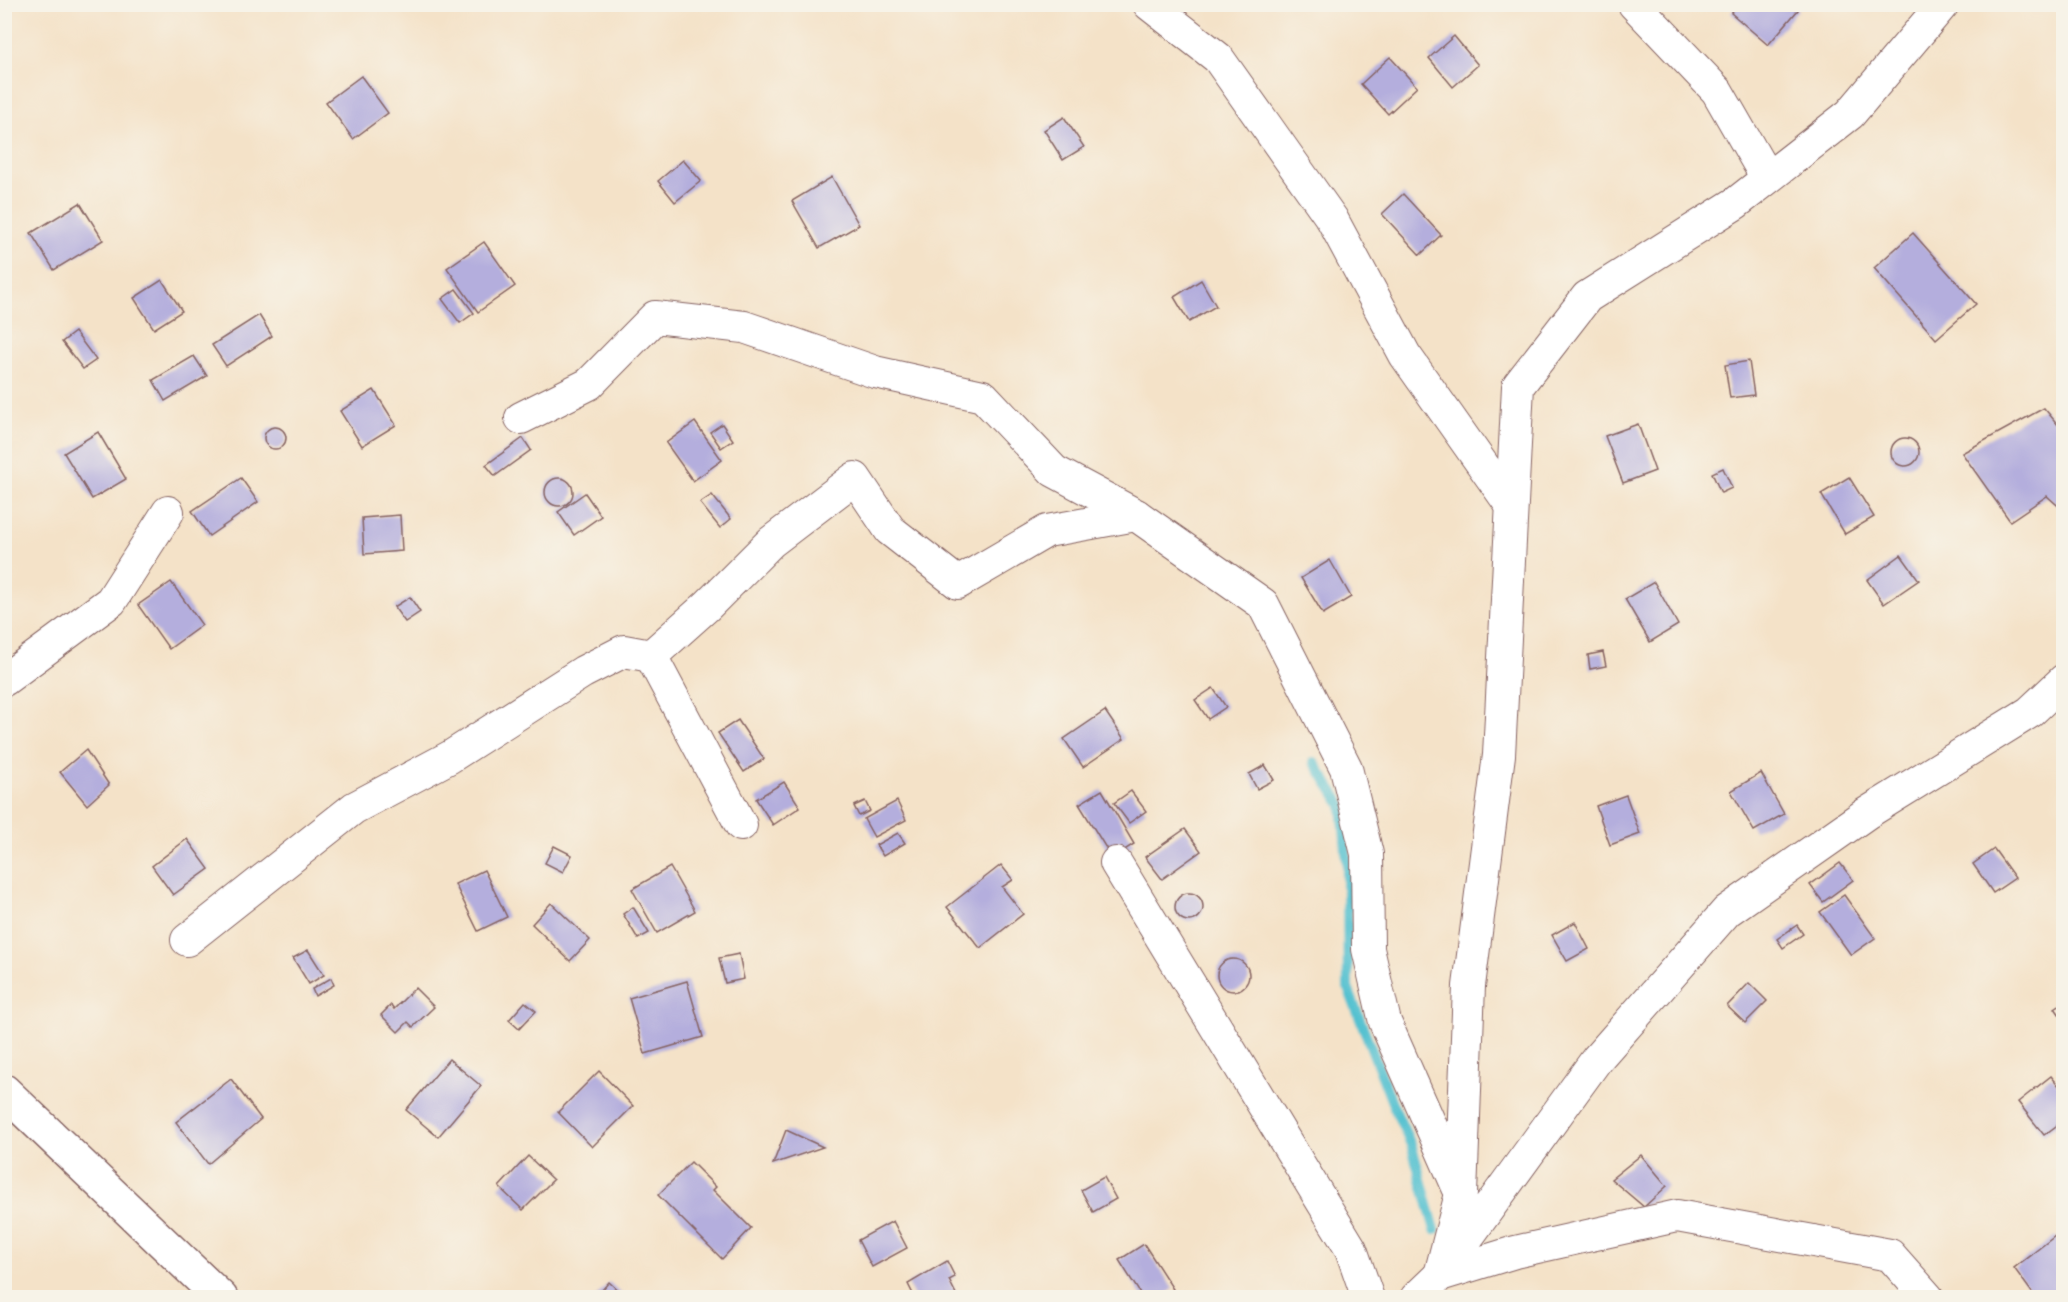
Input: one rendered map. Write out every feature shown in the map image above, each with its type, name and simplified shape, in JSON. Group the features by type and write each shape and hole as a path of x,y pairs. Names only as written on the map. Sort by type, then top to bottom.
{"street":[{"path":"1149,4 1218,58 1332,219 1406,355 1511,506"},
{"path":"1634,4 1717,91 1767,178"},
{"path":"1440,1275 1461,1194 1469,986 1499,755 1518,386 1587,297 1736,203 1850,114 1943,4"},
{"path":"522,418 589,384 655,317 744,327 875,372 983,396 1054,471 1136,515 1263,604 1346,768 1367,854 1368,948 1385,1022 1461,1194"},
{"path":"651,656 707,606 771,542 855,478 890,530 958,583 1047,531 1136,515"},
{"path":"4,680 111,601 168,512"},
{"path":"187,940 354,808 450,758 583,672 624,651 651,656"},
{"path":"651,656 741,825"},
{"path":"1416,1298 1440,1275 1597,1059 1727,911 1868,813 2030,712 2064,680"},
{"path":"1116,863 1351,1249 1368,1298"},
{"path":"4,1091 221,1298"},
{"path":"1440,1275 1515,1252 1677,1216 1890,1255 1928,1298"}],"building":[{"path":"1738,4 1791,4 1798,10 1768,45 1731,13"},
{"path":"1454,36 1478,65 1453,87 1429,58"},
{"path":"1390,57 1417,87 1388,114 1361,84"},
{"path":"361,76 388,113 353,139 326,102"},
{"path":"1064,117 1084,147 1063,160 1044,130"},
{"path":"683,160 701,181 675,202 658,181"},
{"path":"832,177 859,225 819,248 792,201"},
{"path":"1403,194 1441,235 1420,255 1382,214"},
{"path":"80,203 103,240 54,270 31,233"},
{"path":"1913,233 1976,304 1936,339 1874,268"},
{"path":"484,242 515,286 478,312 447,268"},
{"path":"162,280 182,311 154,329 134,298"},
{"path":"1201,280 1216,306 1189,322 1174,297"},
{"path":"456,289 474,313 460,323 442,299"},
{"path":"259,315 272,336 226,366 212,345"},
{"path":"75,332 96,360 83,369 62,342"},
{"path":"194,356 207,376 165,401 153,380"},
{"path":"1749,361 1754,395 1730,398 1725,365"},
{"path":"374,390 396,425 362,446 340,411"},
{"path":"2044,408 2064,432 2064,511 2047,496 2010,521 1962,453"},
{"path":"695,422 722,460 693,481 666,443"},
{"path":"722,424 733,440 721,448 710,432"},
{"path":"1638,424 1655,471 1623,483 1605,436"},
{"path":"275,427 283,430 286,438 283,446 275,449 267,446 264,438 267,430"},
{"path":"98,432 126,479 92,499 64,453"},
{"path":"523,438 531,450 495,476 486,465"},
{"path":"1905,438 1915,442 1919,452 1915,462 1905,466 1895,462 1891,452 1895,442"},
{"path":"1723,468 1732,488 1721,493 1712,473"},
{"path":"1849,477 1874,517 1845,534 1821,494"},
{"path":"241,478 258,502 209,536 192,511"},
{"path":"559,478 569,482 573,492 569,502 559,506 549,502 545,492 549,482"},
{"path":"585,493 601,516 574,535 558,512"},
{"path":"712,495 731,519 720,528 700,503"},
{"path":"400,515 402,551 364,554 362,518"},
{"path":"1901,555 1919,580 1884,604 1867,580"},
{"path":"1330,560 1351,597 1323,614 1301,578"},
{"path":"171,582 202,625 169,649 138,605"},
{"path":"1654,582 1678,625 1650,642 1625,599"},
{"path":"410,597 420,612 405,622 394,607"},
{"path":"1603,652 1606,666 1590,669 1588,655"},
{"path":"1213,688 1226,707 1208,719 1195,700"},
{"path":"1105,711 1124,739 1083,767 1064,739"},
{"path":"738,720 764,759 744,772 718,733"},
{"path":"86,750 109,785 87,805 60,772"},
{"path":"1265,765 1274,780 1257,789 1249,774"},
{"path":"1761,773 1784,814 1754,831 1731,791"},
{"path":"784,782 800,807 773,825 756,799"},
{"path":"1102,790 1134,844 1112,858 1079,804"},
{"path":"1131,791 1146,811 1129,823 1114,803"},
{"path":"1626,795 1640,834 1610,845 1596,806"},
{"path":"865,801 870,811 859,816 854,806"},
{"path":"897,801 906,820 874,837 864,819"},
{"path":"1185,829 1201,851 1162,879 1145,857"},
{"path":"898,833 905,843 883,856 876,845"},
{"path":"187,839 209,869 173,895 152,866"},
{"path":"554,846 572,855 563,872 545,863"},
{"path":"1994,849 2015,878 1993,893 1973,864"},
{"path":"1840,863 1853,880 1823,902 1810,885"},
{"path":"1001,865 1013,880 1002,887 1023,914 980,948 947,907"},
{"path":"670,867 695,911 657,933 632,889"},
{"path":"484,870 507,917 478,931 455,884"},
{"path":"1189,893 1199,897 1203,907 1199,917 1189,921 1179,917 1175,907 1179,897"},
{"path":"1844,895 1875,938 1851,955 1820,912"},
{"path":"551,903 590,940 570,961 532,924"},
{"path":"633,907 649,933 638,939 623,914"},
{"path":"1575,922 1589,949 1567,961 1552,935"},
{"path":"1797,925 1803,934 1783,948 1777,939"},
{"path":"308,950 324,975 309,984 293,958"},
{"path":"739,954 744,979 725,983 719,958"},
{"path":"1233,959 1244,964 1249,975 1244,986 1233,991 1222,986 1217,975 1222,964"},
{"path":"331,978 334,985 315,996 312,989"},
{"path":"687,981 703,1037 645,1054 629,998"},
{"path":"1749,983 1767,1001 1745,1023 1727,1006"},
{"path":"415,988 434,1007 413,1027 408,1022 398,1032 381,1015 391,1005 394,1009"},
{"path":"525,1002 536,1011 519,1029 509,1020"},
{"path":"2064,1002 2064,1021 2055,1008"},
{"path":"449,1059 481,1086 438,1137 406,1110"},
{"path":"599,1071 633,1106 592,1147 558,1112"},
{"path":"2051,1076 2064,1092 2064,1120 2044,1135 2018,1102"},
{"path":"231,1079 261,1119 208,1164 176,1122"},
{"path":"786,1130 823,1147 773,1164"},
{"path":"1641,1155 1667,1186 1644,1207 1611,1179"},
{"path":"528,1156 553,1180 523,1210 499,1187"},
{"path":"691,1162 716,1187 713,1190 751,1228 722,1259 658,1195"},
{"path":"1104,1177 1116,1199 1093,1212 1081,1190"},
{"path":"893,1221 907,1248 872,1267 858,1240"},
{"path":"2055,1236 2064,1246 2064,1298 2036,1298 2014,1268"},
{"path":"1144,1244 1173,1289 1161,1298 1143,1298 1119,1260"},
{"path":"947,1261 955,1277 949,1280 958,1298 915,1298 908,1284"},
{"path":"609,1282 626,1298 595,1298"}],"waterway":[{"path":"1314,762 1342,805 1347,861 1348,988 1393,1105 1412,1147 1435,1230"}]}
